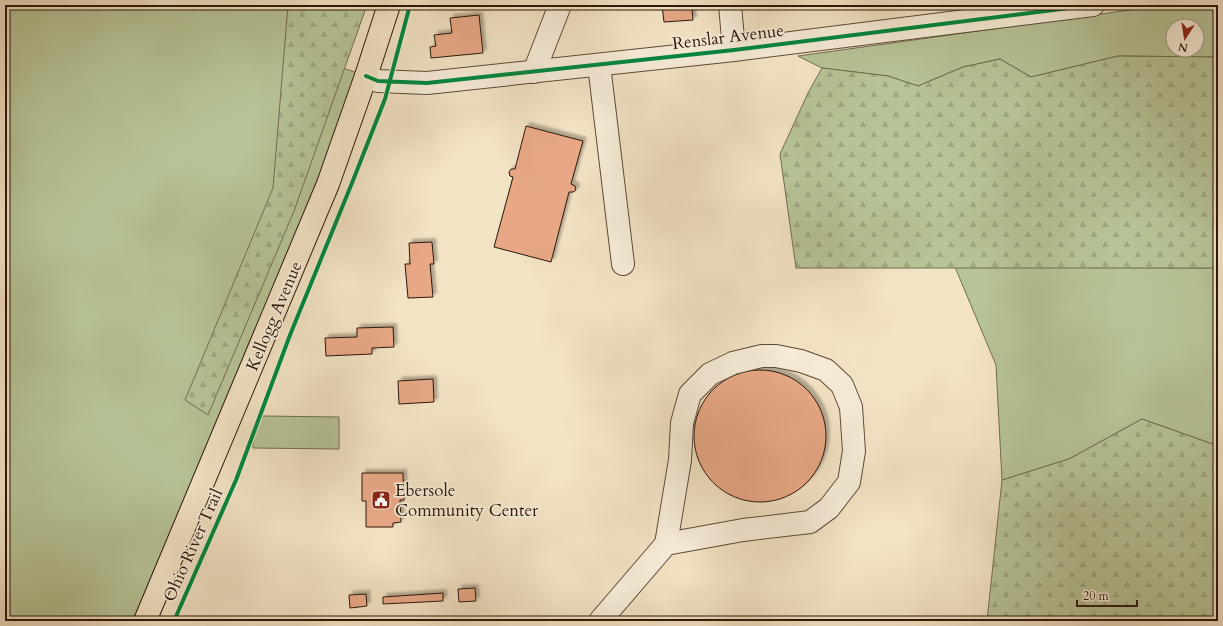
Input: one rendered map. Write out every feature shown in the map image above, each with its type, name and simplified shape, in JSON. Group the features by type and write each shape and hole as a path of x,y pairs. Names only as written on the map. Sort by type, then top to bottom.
{"main road":[{"name":"Kellogg Avenue","path":"145,621 328,184 389,5"}],"street":[{"path":"534,72 560,5"},
{"path":"730,5 734,50"},
{"name":"Renslar Avenue","path":"366,76 378,81 427,83 734,50 1093,5"},
{"path":"599,65 623,264"},
{"path":"600,621 666,544 680,460 682,423 690,394 710,374 733,363 762,356 776,356 801,361 826,370 842,385 851,407 854,451 849,482 829,508 810,522 743,530 666,544"}],"green space":[{"path":"5,5 314,5 314,58 366,76 145,621 5,621"},
{"path":"288,5 367,5 294,211 208,415 185,400 273,188"},
{"path":"1166,5 1218,5 1218,57 1205,57 1205,18 1165,18 1165,56 1118,56 1031,77 1000,59 963,67 918,86 888,76 822,68 798,56"},
{"path":"1118,56 1165,56 1165,58 1218,57 1218,268 796,268 780,154 808,93 822,68 888,76 918,86 963,67 1000,59 1031,77"},
{"path":"955,267 1218,268 1218,446 1142,419 1069,459 1002,480 996,365"},
{"path":"262,416 339,417 339,449 253,448 253,436"},
{"path":"1142,419 1218,446 1218,621 987,621 1002,480 1069,459"}],"building":[{"path":"662,5 702,5 702,8 692,8 693,20 664,22"},
{"path":"479,15 483,53 431,58 430,47 436,46 434,35 452,33 450,18"},
{"path":"526,126 583,141 571,184 575,186 576,190 569,192 551,262 494,247 513,177 510,176 509,172 511,169 515,169"},
{"path":"432,242 434,264 430,264 433,297 408,298 405,264 410,264 409,243"},
{"path":"393,327 394,347 372,348 372,354 326,356 325,338 357,337 357,328"},
{"path":"766,370 785,375 797,381 807,389 815,399 821,411 825,423 825,449 821,461 815,473 807,483 797,491 785,497 773,501 754,502 735,497 723,491 713,483 705,473 699,461 695,449 694,430 699,411 705,399 713,389 723,381 735,375 747,371"},
{"path":"433,379 434,402 399,404 398,381"},
{"name":"Ebersole Community Center","path":"362,473 403,473 404,500 400,500 401,522 393,523 393,527 366,527 366,501 362,501"},
{"path":"475,588 476,601 459,602 458,589"},
{"path":"443,593 443,601 383,604 383,597"},
{"path":"366,594 367,606 350,608 349,595"}],"cycle path":[{"name":"Ohio River Trail","path":"174,621 236,480 290,335 385,99 410,5"},
{"path":"366,76 378,81 427,83 734,50 1093,5"}],"place":[{"name":"Ebersole Community Center","path":"381,500"}]}
